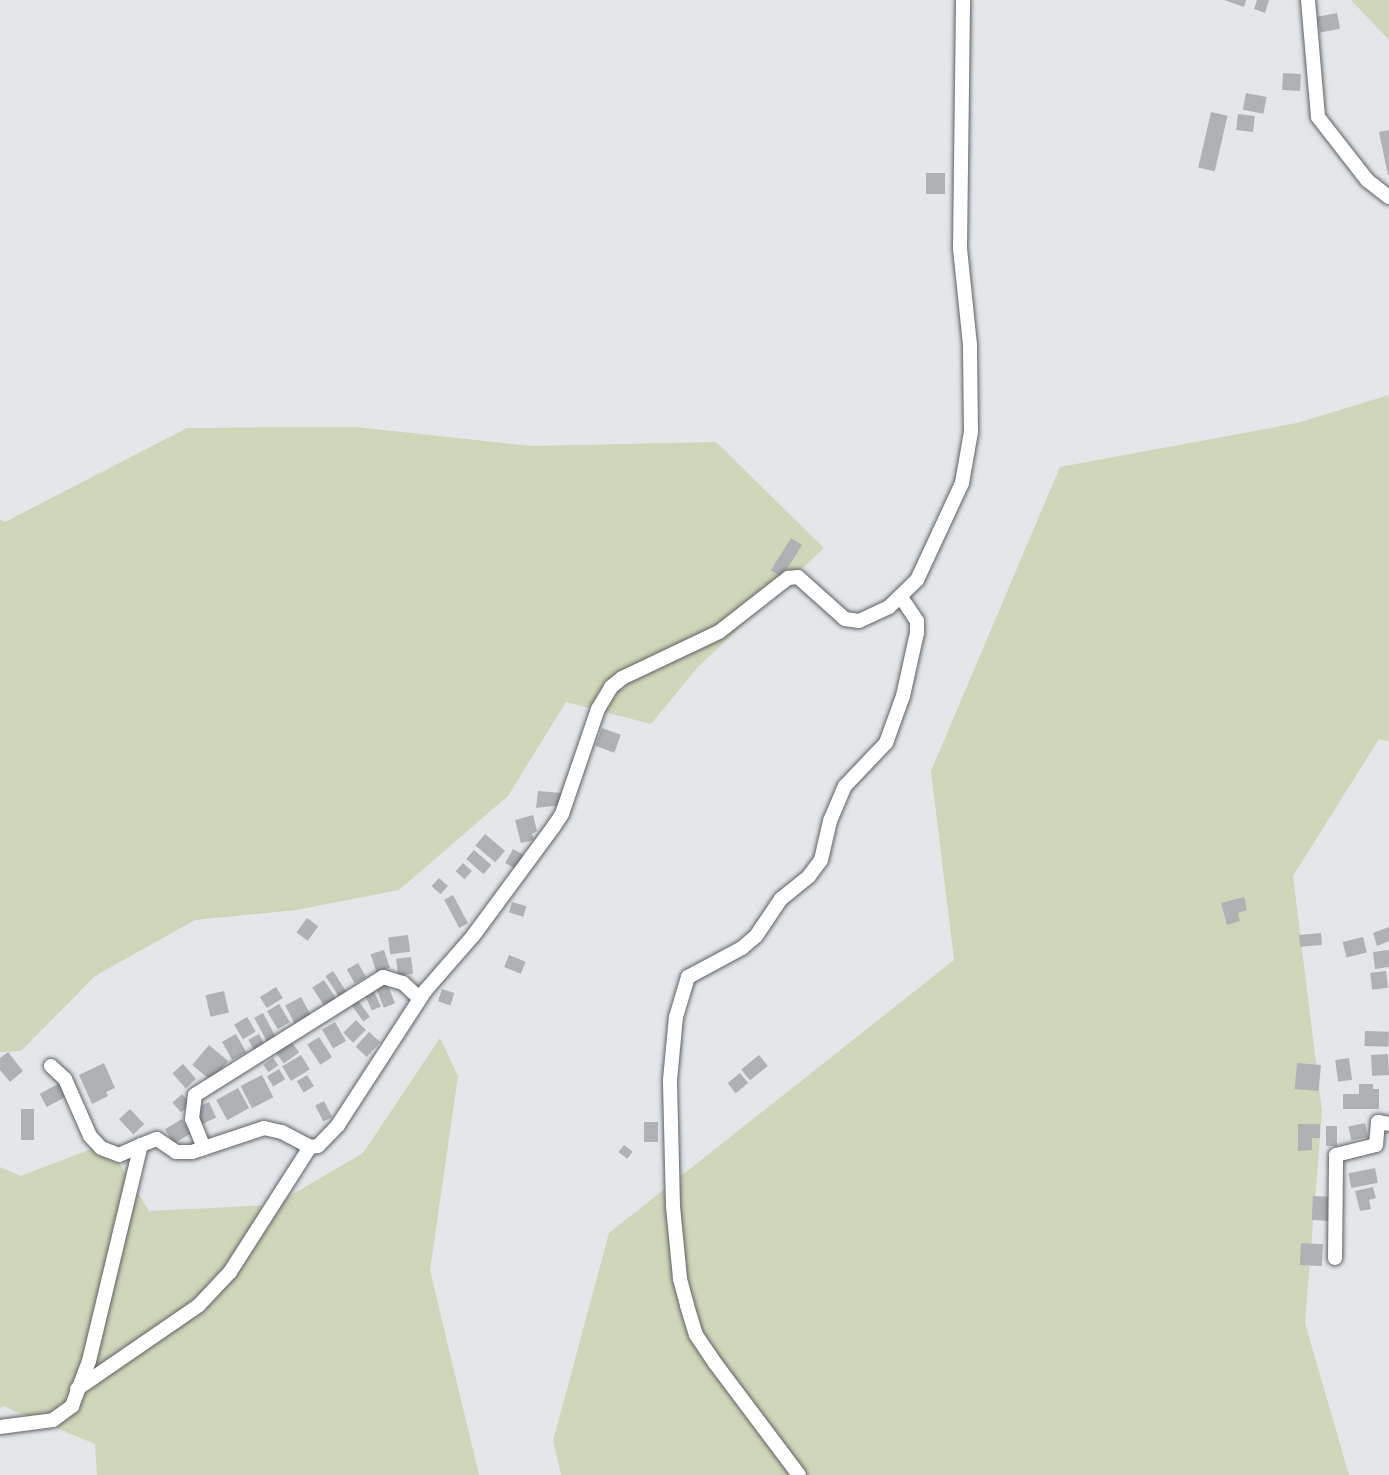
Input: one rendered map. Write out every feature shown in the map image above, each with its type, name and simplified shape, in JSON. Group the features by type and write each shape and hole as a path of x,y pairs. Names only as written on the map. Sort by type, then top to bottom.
{"street":[{"path":"51,1066 64,1079 90,1136 101,1148 119,1155 157,1139 176,1152 204,1148 264,1128 282,1132 310,1147 318,1146 338,1125 420,999 473,936 562,814 598,709 611,687 622,678 719,632 788,578 798,578 850,620 868,620 901,597 917,579 955,502 970,432 970,345 960,249 963,0"},
{"path":"1308,0 1318,117 1367,180 1389,197"},
{"path":"799,1475 696,1335 682,1287 674,1206 671,1124 676,1017 687,977 742,948 756,936 780,899 809,876 821,860 830,821 845,786 886,743 903,696 917,633 917,621 901,597"},
{"path":"204,1148 192,1119 195,1095 382,977 403,983 420,999"},
{"path":"1335,1258 1336,1155 1376,1145 1378,1122 1389,1124"},
{"path":"0,1427 61,1417 72,1406 89,1361 141,1145"},
{"path":"77,1389 199,1305 230,1272 310,1147"}],"green space":[{"path":"1351,0 1389,0 1389,40"},
{"path":"1389,395 1389,741 1379,739 1293,876 1322,1112 1305,1323 1349,1475 561,1475 553,1441 609,1233 954,960 931,771 1060,467 1297,423"},
{"path":"356,427 531,446 716,442 824,548 697,668 651,724 566,702 508,796 399,890 296,910 195,920 95,976 21,1051 0,1052 0,519 5,522 187,428"},
{"path":"440,1038 458,1076 430,1270 479,1475 97,1475 95,1444 3,1406 0,1408 0,1167 21,1176 107,1143 149,1211 274,1205 363,1153"}],"building":[{"path":"1224,0 1246,0 1244,7"},
{"path":"1257,0 1269,0 1265,13 1254,9"},
{"path":"1337,13 1340,29 1320,33 1317,17"},
{"path":"1283,73 1301,74 1300,91 1282,90"},
{"path":"1246,93 1267,97 1263,114 1243,110"},
{"path":"1211,112 1228,116 1215,171 1198,168"},
{"path":"1238,114 1255,116 1253,132 1236,130"},
{"path":"1389,130 1389,175 1388,175 1379,132"},
{"path":"926,173 945,173 945,194 926,194"},
{"path":"791,538 802,545 782,577 771,570"},
{"path":"602,728 621,735 614,753 596,746"},
{"path":"538,791 563,793 562,805 536,808"},
{"path":"533,815 537,831 532,834 534,840 521,843 515,820"},
{"path":"485,834 505,851 495,862 475,845"},
{"path":"513,849 524,855 517,869 505,863"},
{"path":"474,850 491,865 483,874 466,859"},
{"path":"463,863 472,871 465,879 456,871"},
{"path":"439,878 448,886 441,894 432,886"},
{"path":"453,895 468,923 459,928 444,900"},
{"path":"1244,897 1247,910 1238,913 1240,921 1227,925 1221,903"},
{"path":"512,902 526,906 523,917 509,913"},
{"path":"307,918 318,926 308,941 296,933"},
{"path":"1389,927 1389,941 1377,946 1373,933"},
{"path":"1321,933 1322,945 1300,947 1299,935"},
{"path":"408,935 410,952 390,954 388,937"},
{"path":"1363,937 1367,953 1346,958 1343,942"},
{"path":"384,950 390,968 377,972 371,954"},
{"path":"1389,950 1389,967 1375,969 1373,952"},
{"path":"509,955 526,962 521,974 504,967"},
{"path":"411,957 413,974 398,976 396,959"},
{"path":"358,963 366,977 355,983 347,969"},
{"path":"333,971 346,991 339,996 325,976"},
{"path":"1386,971 1388,988 1372,990 1370,973"},
{"path":"324,980 337,1000 325,1008 312,988"},
{"path":"386,981 395,1003 384,1008 375,985"},
{"path":"276,987 283,998 267,1008 260,997"},
{"path":"442,989 454,993 450,1005 438,1001"},
{"path":"224,991 229,1012 210,1017 205,995"},
{"path":"374,991 381,1007 372,1011 365,995"},
{"path":"301,997 312,1018 296,1027 285,1005"},
{"path":"357,999 370,1017 363,1022 351,1004"},
{"path":"279,1004 290,1022 278,1029 267,1011"},
{"path":"263,1013 276,1037 267,1042 254,1018"},
{"path":"247,1017 256,1032 243,1039 234,1025"},
{"path":"356,1020 366,1030 353,1043 343,1033"},
{"path":"335,1022 346,1041 333,1049 322,1030"},
{"path":"1365,1031 1389,1032 1388,1047 1364,1046"},
{"path":"369,1032 380,1042 367,1057 356,1047"},
{"path":"236,1034 246,1052 232,1060 222,1042"},
{"path":"259,1034 266,1047 255,1053 248,1040"},
{"path":"319,1037 332,1057 320,1065 307,1045"},
{"path":"291,1041 299,1052 284,1063 276,1052"},
{"path":"209,1045 228,1061 211,1081 192,1065"},
{"path":"8,1052 23,1071 10,1082 0,1070 0,1058"},
{"path":"1388,1054 1389,1075 1372,1076 1371,1055"},
{"path":"301,1055 310,1070 291,1081 282,1066"},
{"path":"759,1055 768,1066 750,1080 741,1069"},
{"path":"273,1058 278,1065 269,1072 263,1065"},
{"path":"1349,1058 1352,1080 1338,1082 1335,1060"},
{"path":"104,1063 115,1088 106,1092 108,1096 92,1104 79,1075"},
{"path":"1297,1063 1321,1065 1319,1091 1295,1089"},
{"path":"183,1064 196,1079 186,1088 172,1073"},
{"path":"279,1069 285,1079 273,1086 267,1076"},
{"path":"740,1073 748,1083 736,1093 728,1083"},
{"path":"262,1075 273,1097 252,1108 241,1086"},
{"path":"307,1075 314,1086 304,1092 297,1081"},
{"path":"60,1083 67,1096 47,1107 40,1094"},
{"path":"1359,1084 1373,1084 1373,1089 1379,1089 1379,1109 1343,1109 1343,1094 1359,1094"},
{"path":"238,1088 249,1108 227,1120 216,1100"},
{"path":"182,1094 191,1104 181,1112 172,1103"},
{"path":"324,1101 332,1117 323,1122 315,1106"},
{"path":"209,1102 216,1117 202,1124 194,1109"},
{"path":"21,1109 34,1109 34,1140 21,1140"},
{"path":"130,1109 144,1124 133,1135 119,1119"},
{"path":"182,1119 191,1134 174,1144 165,1129"},
{"path":"644,1122 658,1122 658,1142 644,1142"},
{"path":"1365,1123 1368,1137 1351,1140 1348,1127"},
{"path":"1298,1124 1320,1124 1320,1138 1312,1138 1312,1150 1298,1151"},
{"path":"1326,1126 1337,1126 1337,1146 1326,1146"},
{"path":"624,1145 633,1152 627,1159 618,1152"},
{"path":"1375,1168 1378,1183 1351,1188 1348,1173"},
{"path":"1373,1187 1376,1198 1369,1200 1371,1209 1360,1211 1355,1191"},
{"path":"1313,1196 1334,1197 1333,1221 1312,1220"},
{"path":"1301,1243 1323,1244 1322,1266 1300,1265"}]}
